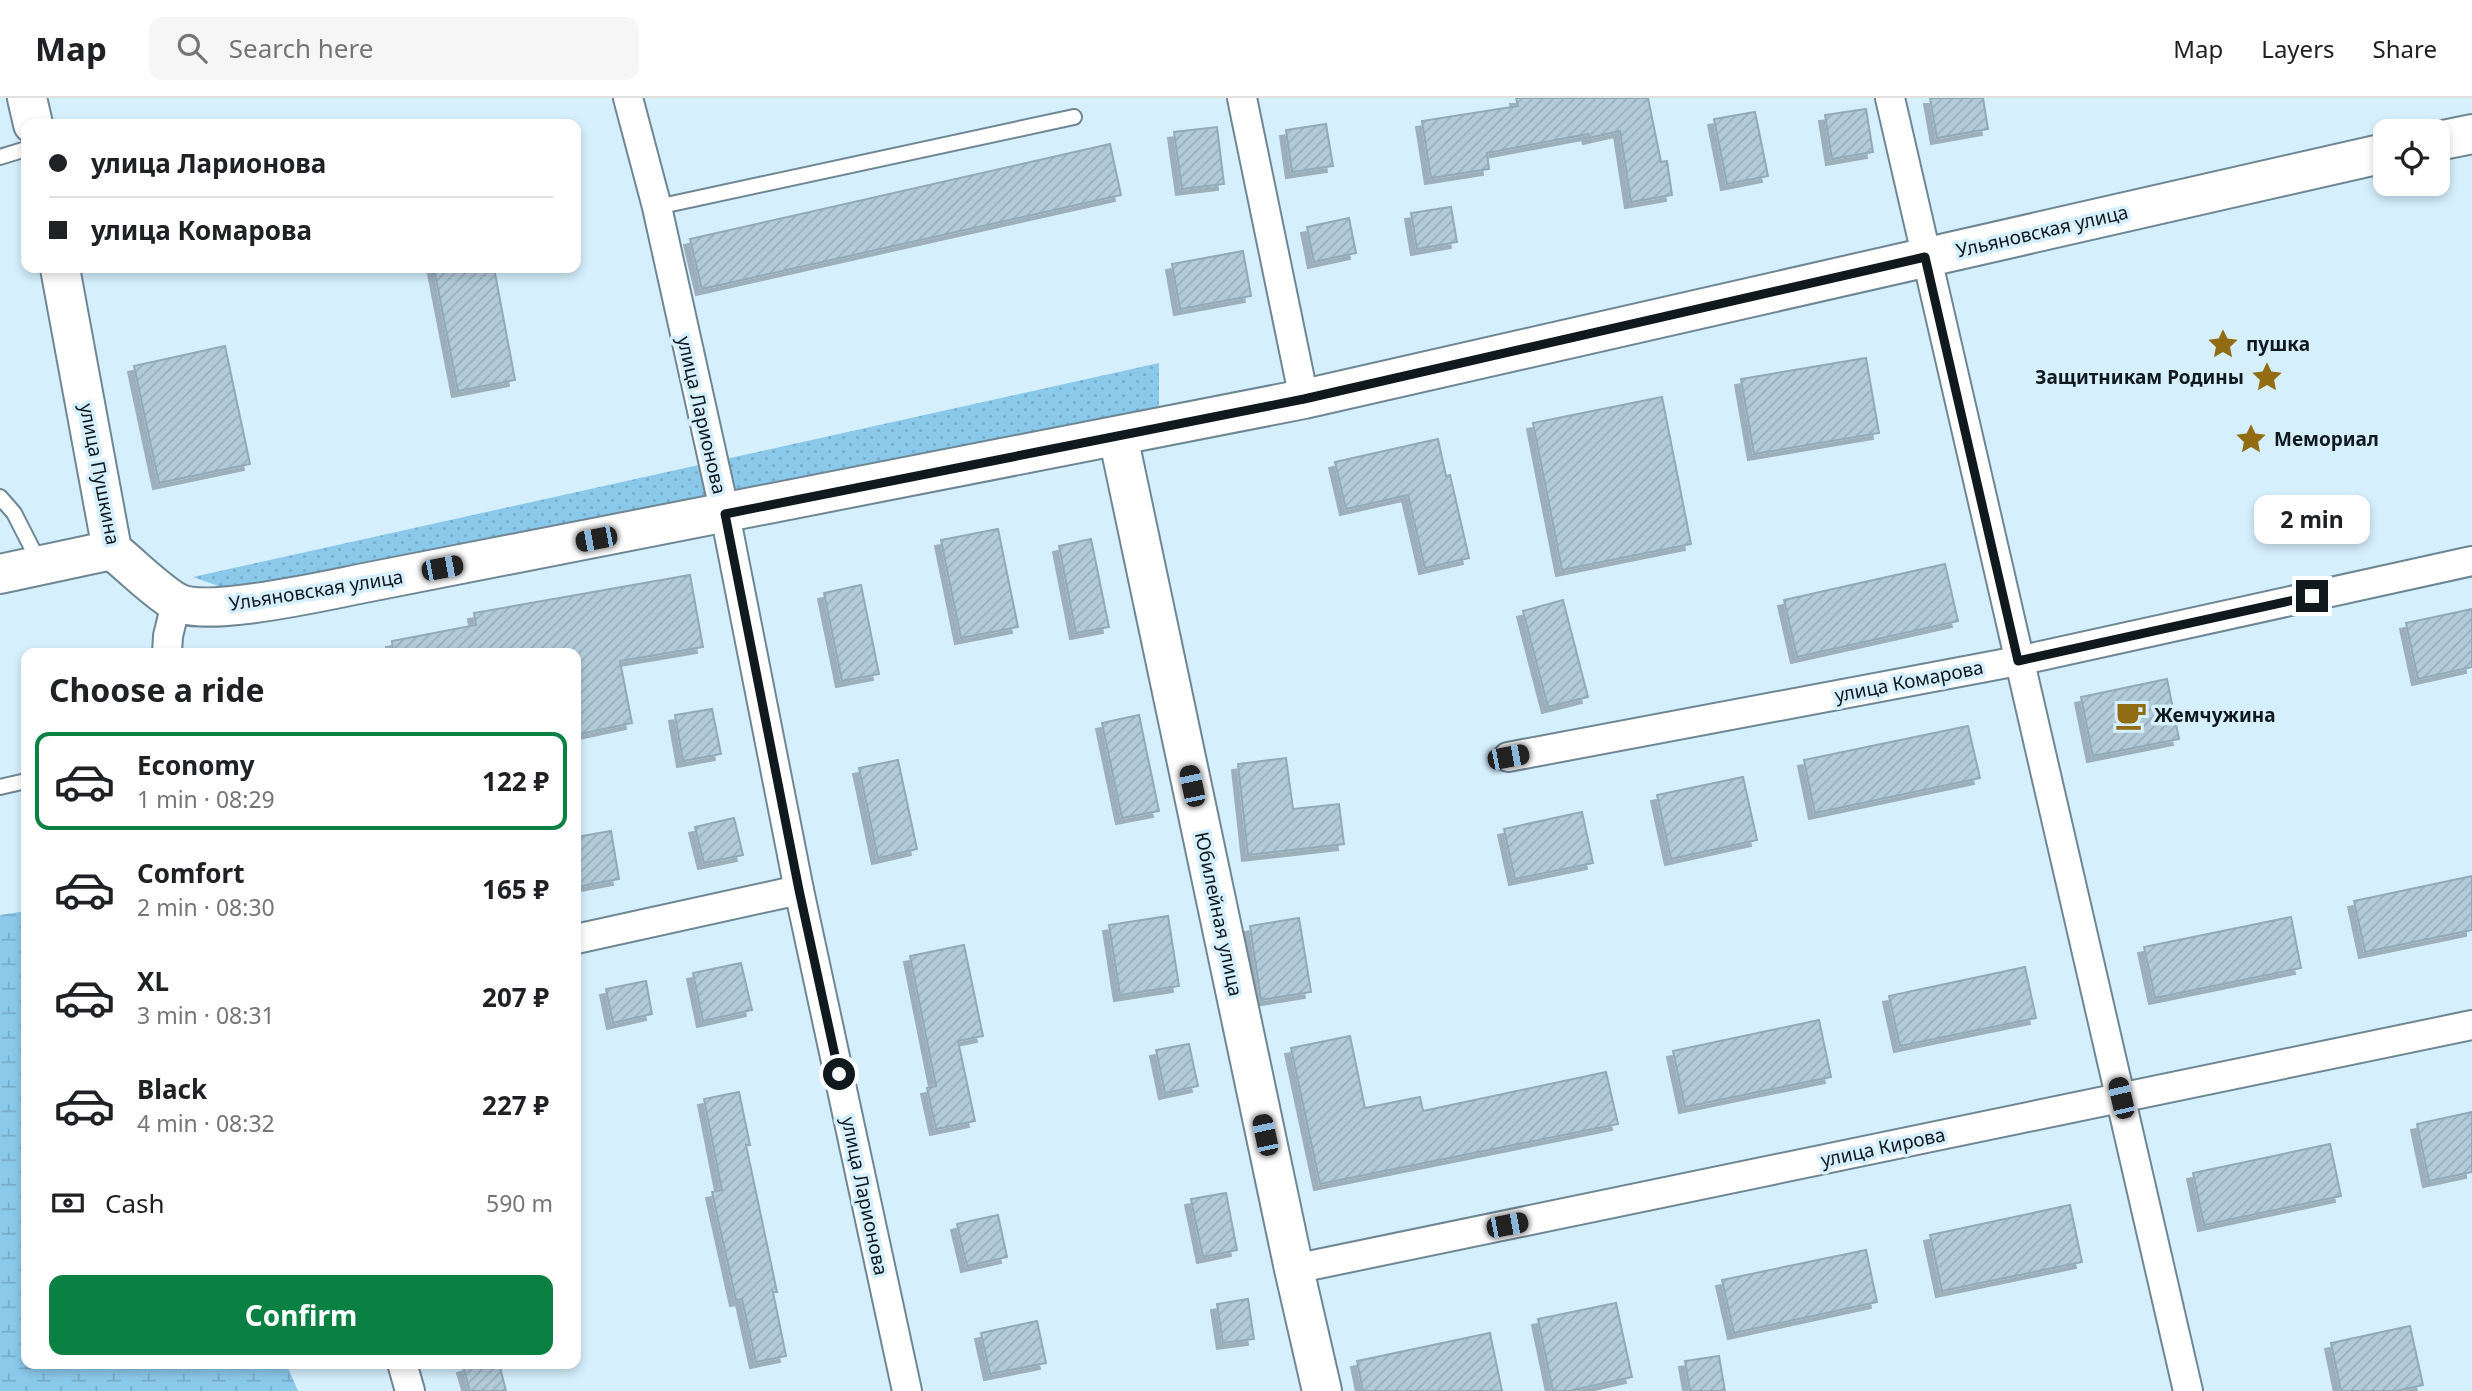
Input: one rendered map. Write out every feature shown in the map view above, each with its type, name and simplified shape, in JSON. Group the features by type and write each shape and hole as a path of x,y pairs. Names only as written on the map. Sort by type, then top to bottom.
{"street":[{"path":"27,98 32,119"},
{"name":"улица Ларионова","path":"628,98 657,208 725,514 799,890 906,1391"},
{"path":"1242,98 1304,399"},
{"path":"1890,98 2188,1391"},
{"path":"2450,139 2472,134"},
{"name":"Ульяновская улица","path":"176,603 211,607 254,604 1304,399 2373,156"},
{"name":"улица Пушкина","path":"61,273 112,550 176,603"},
{"name":"Юбилейная улица","path":"1118,436 1322,1391"},
{"path":"0,574 112,550"},
{"name":"улица Комарова","path":"1508,757 2018,661 2472,561"},
{"path":"167,648 176,603"},
{"path":"581,938 799,890"},
{"name":"улица Кирова","path":"1294,1269 2472,1025"},
{"path":"404,1369 410,1391"}],"lane":[{"path":"657,208 1074,117"},
{"path":"0,157 21,151"},
{"path":"0,497 15,513 40,565"},
{"path":"0,787 21,781"}],"green space":[{"path":"1159,363 1159,408 227,589 193,577"},
{"path":"21,912 21,1369 289,1369 298,1391 0,1391 0,915"}],"building":[{"path":"1516,98 1648,98 1661,162 1667,161 1672,195 1631,202 1620,131 1589,138 1588,134 1487,153 1489,169 1431,178 1422,121 1518,106"},
{"path":"1930,98 1983,98 1988,129 1937,138"},
{"path":"1866,109 1873,152 1832,159 1825,115"},
{"path":"1755,112 1768,176 1727,184 1714,119"},
{"path":"1326,124 1333,166 1292,172 1286,130"},
{"path":"1217,127 1224,184 1182,189 1174,132"},
{"path":"1110,144 1121,195 702,289 690,239"},
{"path":"1451,207 1457,242 1417,249 1411,213"},
{"path":"1349,218 1356,253 1314,262 1307,227"},
{"path":"1243,251 1251,296 1180,309 1172,264"},
{"path":"435,273 495,273 515,380 458,391"},
{"path":"225,346 250,464 159,483 134,366"},
{"path":"1866,358 1879,433 1754,454 1741,379"},
{"path":"1662,397 1691,544 1562,570 1533,423"},
{"path":"1438,439 1446,476 1450,475 1469,558 1425,568 1408,495 1346,509 1335,462"},
{"path":"998,529 1018,627 961,638 941,540"},
{"path":"1091,539 1109,627 1076,633 1059,546"},
{"path":"1945,564 1958,621 1797,657 1784,600"},
{"path":"690,575 703,647 620,661 632,723 581,734 581,648 393,648 392,641 476,625 474,613"},
{"path":"861,585 879,674 842,681 824,593"},
{"path":"1563,600 1588,697 1548,707 1523,611"},
{"path":"2472,609 2472,667 2418,679 2406,623"},
{"path":"2167,679 2179,739 2093,756 2081,697"},
{"path":"712,709 721,754 683,761 675,715"},
{"path":"1139,715 1159,811 1122,818 1102,723"},
{"path":"1968,726 1980,778 1815,813 1804,760"},
{"path":"1286,758 1293,809 1339,804 1344,844 1248,855 1238,764"},
{"path":"898,760 917,849 878,858 859,768"},
{"path":"1743,777 1757,840 1671,859 1657,795"},
{"path":"1582,812 1593,863 1515,879 1504,829"},
{"path":"734,818 743,855 704,863 695,827"},
{"path":"611,831 619,879 581,886 581,836"},
{"path":"2472,876 2472,930 2365,952 2354,901"},
{"path":"1168,916 1179,986 1120,995 1109,925"},
{"path":"2291,917 2301,968 2155,998 2144,947"},
{"path":"1299,918 1311,992 1261,1000 1250,926"},
{"path":"964,945 983,1036 958,1041 975,1121 936,1129 927,1088 936,1086 910,956"},
{"path":"741,963 752,1010 703,1021 693,973"},
{"path":"2025,967 2036,1018 1900,1046 1889,996"},
{"path":"646,981 652,1014 613,1023 606,989"},
{"path":"1819,1020 1831,1077 1685,1107 1673,1051"},
{"path":"1350,1036 1365,1108 1420,1097 1423,1111 1606,1072 1618,1124 1320,1184 1291,1048"},
{"path":"1189,1044 1198,1086 1165,1093 1156,1050"},
{"path":"739,1092 750,1145 746,1145 777,1292 773,1292 786,1356 756,1362 742,1299 736,1300 712,1192 722,1190 704,1099"},
{"path":"2472,1112 2472,1172 2429,1181 2417,1124"},
{"path":"2330,1144 2341,1196 2204,1225 2193,1173"},
{"path":"1226,1193 1237,1250 1203,1257 1191,1199"},
{"path":"2070,1205 2082,1262 1942,1291 1930,1235"},
{"path":"998,1215 1007,1257 967,1266 957,1224"},
{"path":"1866,1250 1877,1302 1734,1333 1722,1280"},
{"path":"1248,1299 1254,1339 1223,1343 1217,1304"},
{"path":"1616,1303 1632,1377 1569,1391 1553,1391 1538,1319"},
{"path":"1037,1321 1046,1363 990,1374 981,1333"},
{"path":"2410,1326 2423,1385 2396,1391 2341,1391 2331,1343"},
{"path":"1490,1333 1502,1391 1363,1391 1357,1361"},
{"path":"1719,1356 1725,1391 1690,1391 1685,1361"},
{"path":"464,1369 500,1369 506,1391 470,1391"}],"place":[{"name":"пушка","path":"2223,344"},
{"name":"Защитникам Родины","path":"2267,377"},
{"name":"Мемориал","path":"2251,439"},
{"name":"Жемчужина","path":"2131,715"}],"route":[{"path":"839,1074 799,890 725,514 1304,399 1925,257 2018,661 2312,596"}]}
